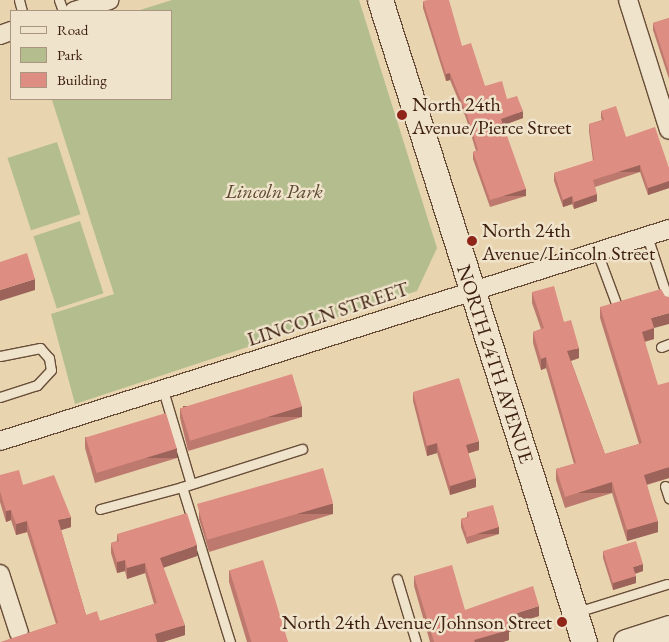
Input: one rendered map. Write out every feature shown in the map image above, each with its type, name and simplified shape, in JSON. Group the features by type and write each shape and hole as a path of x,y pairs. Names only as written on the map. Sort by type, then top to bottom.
{"street":[{"path":"77,10 109,0"},
{"name":"NORTH 24TH AVENUE","path":"380,0 584,642"},
{"path":"628,0 669,130"},
{"name":"LINCOLN STREET","path":"0,441 471,290 669,229"},
{"path":"0,574 19,633"},
{"path":"626,642 669,628"}],"lane":[{"path":"647,236 669,303"},
{"path":"598,252 616,303"},
{"path":"0,356 40,348 49,358 51,370 37,385 0,397"},
{"path":"163,390 191,484"},
{"path":"100,509 182,487 302,449"},
{"path":"665,486 669,498"},
{"path":"182,487 230,642"},
{"path":"396,579 416,642"},
{"path":"575,613 666,584"}],"green space":[{"name":"Lincoln Park","path":"172,0 359,0 437,248 417,291 75,404 51,314 114,294 52,100 172,100 172,10 140,10"},
{"path":"57,142 80,214 31,230 8,158"},
{"path":"80,221 103,293 57,308 33,236"}],"building":[{"path":"449,0 462,46 471,43 485,86 502,81 507,99 517,96 523,111 501,119 526,189 490,200 473,152 478,150 466,112 450,73 446,74 423,1"},
{"path":"669,18 669,72 653,23"},
{"path":"616,106 626,137 655,127 669,168 669,181 648,188 640,165 593,180 597,194 574,202 572,196 563,200 554,173 594,160 589,124 604,120 601,111"},
{"path":"27,253 35,279 0,290 0,262"},
{"path":"554,286 564,322 571,320 579,348 567,351 605,454 642,443 600,307 661,289 665,296 669,297 669,313 651,318 654,328 642,332 658,385 669,382 669,467 644,475 658,521 627,530 612,482 565,497 556,469 576,463 546,357 541,359 533,332 544,328 532,292"},
{"path":"292,374 302,407 190,441 180,408"},
{"path":"459,378 479,441 466,445 476,478 450,486 437,443 427,446 413,392"},
{"path":"166,413 177,448 96,473 86,438"},
{"path":"323,468 333,504 207,540 197,504"},
{"path":"19,470 23,485 54,475 71,517 58,520 86,615 97,611 100,621 157,603 145,563 127,568 125,560 117,562 111,543 119,541 117,534 187,513 197,545 160,558 185,625 155,634 157,642 1,642 58,623 27,521 16,524 11,510 6,511 0,491 0,475"},
{"path":"493,505 499,527 467,537 461,519 469,517 467,512"},
{"path":"636,541 643,564 633,567 636,576 613,583 603,551"},
{"path":"263,560 288,642 251,642 230,570"},
{"path":"452,565 465,610 533,586 539,606 517,613 519,618 507,622 509,630 474,640 475,642 434,642 414,576"}],"place":[{"name":"North 24th Avenue/Pierce Street","path":"402,115"},
{"name":"North 24th Avenue/Lincoln Street","path":"472,241"},
{"name":"North 24th Avenue/Johnson Street","path":"562,622"}]}
